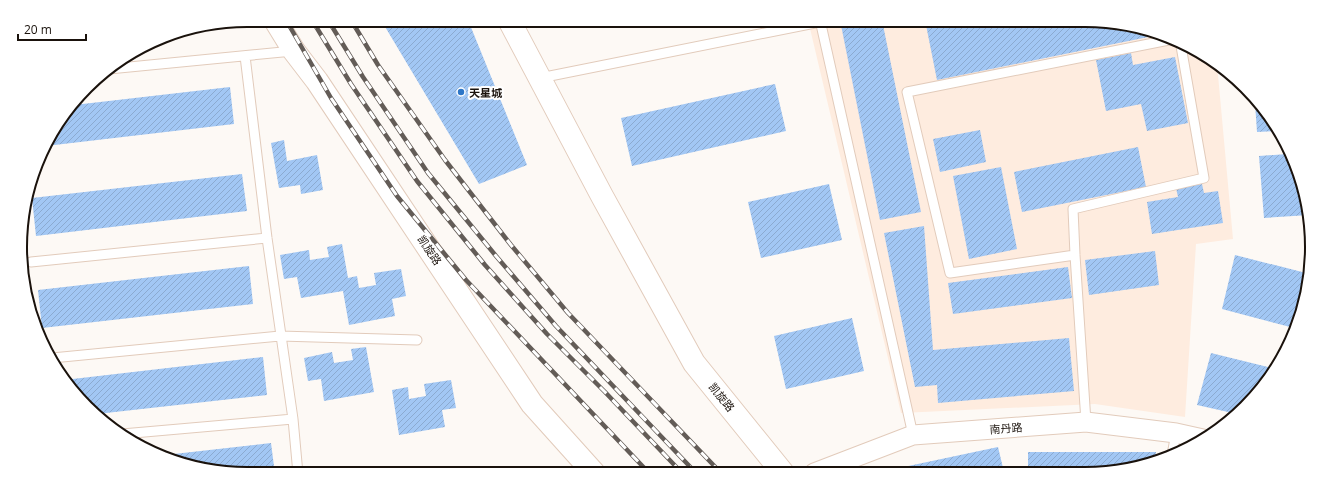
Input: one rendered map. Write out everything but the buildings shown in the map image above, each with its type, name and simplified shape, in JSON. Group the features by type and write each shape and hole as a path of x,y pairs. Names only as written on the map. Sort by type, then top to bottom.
{"street":[{"name":"凯旋路","path":"280,27 294,51 321,88 532,404 589,467"},
{"name":"凯旋路","path":"513,27 602,196 694,363 778,467"},
{"name":"南丹路","path":"830,467 913,435 1086,422 1176,433 1196,437"}],"lane":[{"path":"540,78 791,27"},
{"path":"821,27 913,435"},
{"path":"1075,255 950,273 907,92 1162,41"},
{"path":"1086,422 1073,209 1204,178 1182,50"},
{"path":"119,68 294,51"},
{"path":"245,56 297,467"},
{"path":"31,262 267,238"},
{"path":"56,358 280,336 417,340"},
{"path":"130,433 292,419"},
{"path":"1173,448 1176,433"}],"shaded area":[{"path":"810,27 1099,27 1128,31 1156,39 1195,56 1218,71 1233,239 1196,244 1185,417 1095,404 901,413"}],"railway":[{"path":"290,27 331,98 397,196 466,280 643,467"},
{"path":"316,27 351,84 417,181 485,265 547,334 676,467"},
{"path":"332,27 363,77 428,173 556,326 690,467"},
{"path":"355,27 378,65 445,160 511,245 568,313 715,467"}],"place":[{"name":"天星城","path":"461,92"}]}
